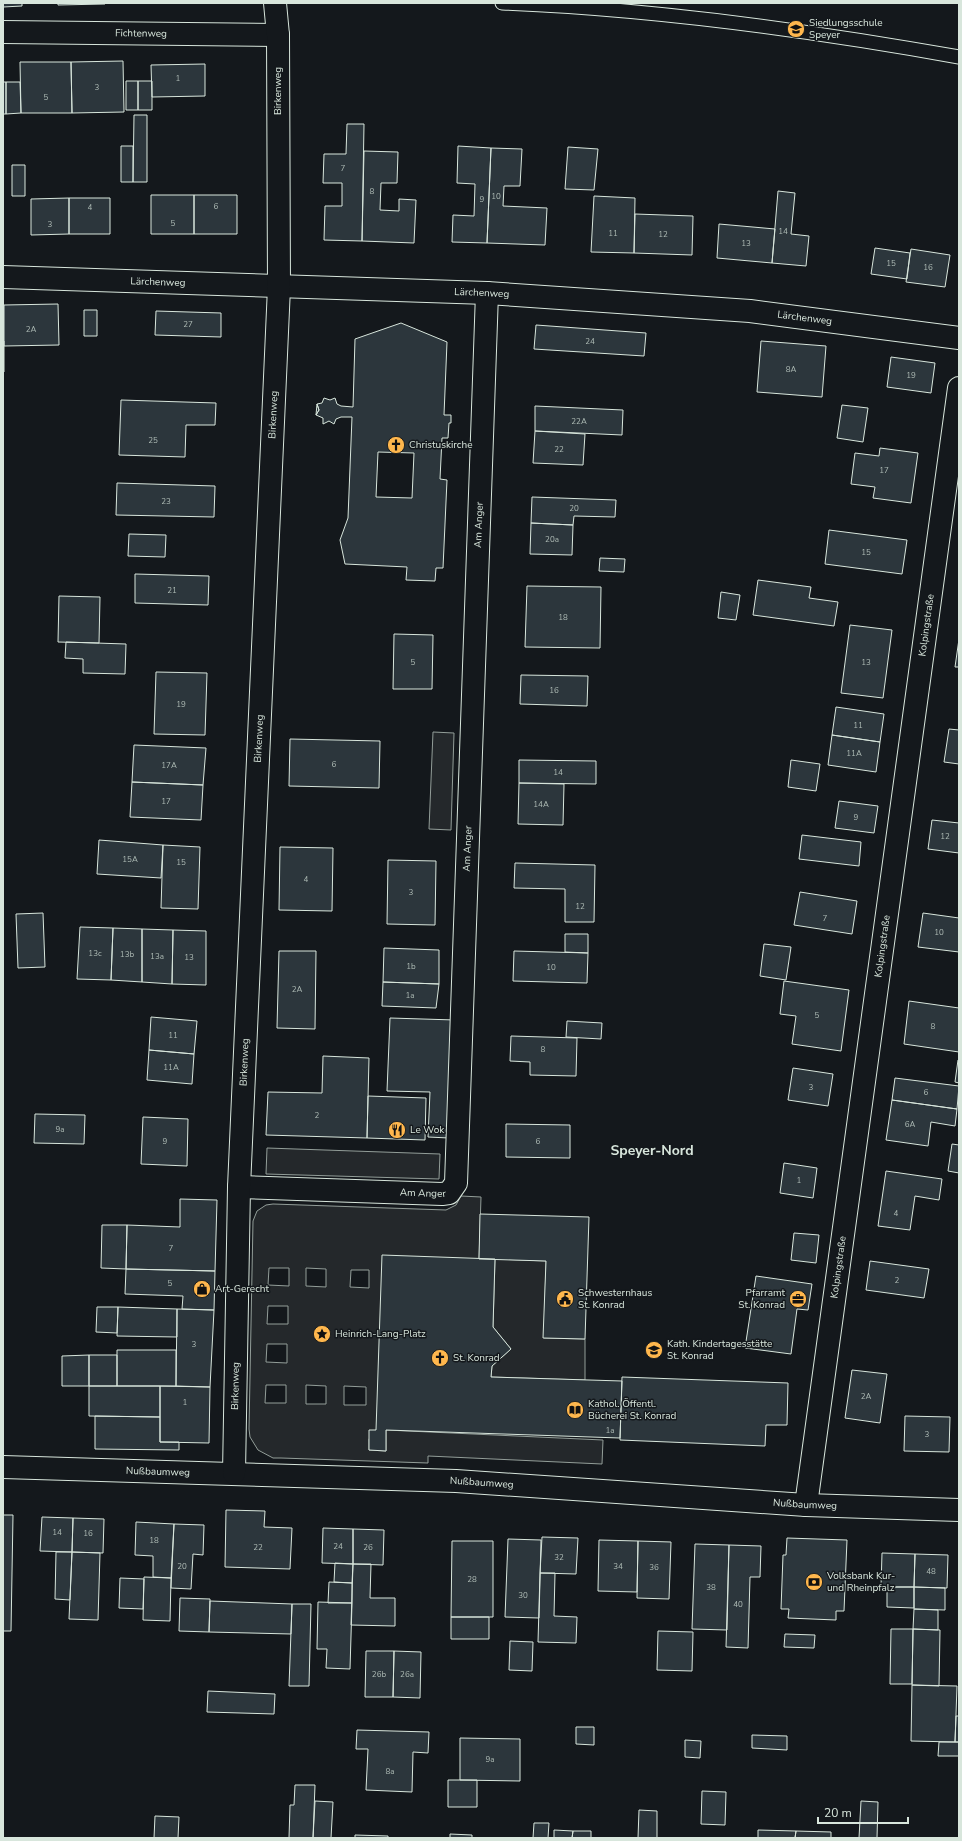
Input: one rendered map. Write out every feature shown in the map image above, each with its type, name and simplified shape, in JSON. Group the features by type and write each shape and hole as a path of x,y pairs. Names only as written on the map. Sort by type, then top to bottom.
{"street":[{"name":"Birkenweg","path":"234,1473 239,1187 279,287 278,35 275,3"},
{"name":"Fichtenweg","path":"3,32 278,35"},
{"name":"Lärchenweg","path":"3,277 487,293 750,311 959,338"},
{"name":"Am Anger","path":"239,1187 442,1194 449,1192 456,1183 487,293"},
{"name":"Kolpingstraße","path":"806,1505 959,388"},
{"name":"Nußbaumweg","path":"3,1467 456,1481 806,1505 959,1510"}],"lane":[{"path":"502,3 561,5 767,26 959,57"}],"shaded area":[{"path":"433,732 454,733 451,830 429,829"},
{"path":"267,1148 440,1154 439,1179 266,1174"},
{"name":"Heinrich-Lang-Platz","path":"461,1196 481,1197 479,1259 376,1430 369,1439 369,1450 386,1451 386,1430 603,1440 602,1464 428,1456 428,1463 273,1458 258,1450 250,1437 249,1429 253,1221 257,1211 266,1205 273,1204 446,1210 456,1205","holes":["269,1268 289,1268 289,1286 268,1285","306,1268 326,1269 326,1287 306,1286","351,1270 369,1270 369,1288 350,1287","268,1306 288,1306 288,1324 267,1324","267,1344 287,1344 287,1363 266,1362","266,1385 286,1385 286,1403 265,1403","306,1385 326,1386 326,1404 306,1404","344,1386 366,1387 366,1405 344,1405"]},
{"path":"495,1259 546,1261 544,1338 585,1339 585,1380 491,1377 492,1366 511,1349 493,1327"}],"building":[{"path":"3,3 22,3 22,6 3,7"},
{"path":"58,3 105,3 105,4 58,5"},
{"path":"123,61 124,112 72,113 71,62"},
{"path":"20,62 71,62 72,113 21,113"},
{"path":"205,64 205,96 152,97 151,65"},
{"path":"126,81 138,81 138,110 126,110"},
{"path":"138,81 152,81 152,110 138,110"},
{"path":"3,82 6,82 6,114 3,114"},
{"path":"6,82 20,82 21,113 6,114"},
{"path":"134,115 147,115 147,182 133,182"},
{"path":"347,124 364,124 362,241 324,240 325,206 342,206 342,183 323,183 324,154 346,154"},
{"path":"121,146 133,146 133,182 121,182"},
{"path":"458,146 491,148 487,243 452,242 453,215 474,216 475,184 457,183"},
{"path":"568,147 598,149 594,190 565,189"},
{"path":"491,148 522,149 520,186 504,186 503,206 547,208 545,245 487,243"},
{"path":"364,151 398,152 397,183 381,183 380,210 399,211 399,199 416,200 414,243 362,241"},
{"path":"12,165 25,165 25,196 12,196"},
{"path":"778,191 795,193 791,234 809,236 806,266 772,263"},
{"path":"151,195 194,195 194,234 151,234"},
{"path":"194,195 237,195 237,234 194,234"},
{"path":"594,196 635,198 634,253 591,252"},
{"path":"69,198 69,234 31,235 31,199"},
{"path":"69,198 110,198 110,234 69,234"},
{"path":"635,214 693,216 692,255 634,253"},
{"path":"719,224 775,229 772,263 717,258"},
{"path":"875,248 910,253 907,279 871,274"},
{"path":"911,249 950,255 945,287 906,282"},
{"path":"58,304 59,345 4,346 4,305"},
{"path":"84,310 97,310 97,336 84,336"},
{"path":"156,311 221,313 221,337 155,335"},
{"name":"Christuskirche","path":"401,323 447,342 444,415 451,415 451,423 449,423 448,438 442,438 440,479 447,480 443,568 436,568 435,581 406,580 407,567 345,564 340,540 348,518 352,417 341,417 336,419 334,424 329,421 323,424 323,418 316,415 319,410 317,404 322,403 324,398 330,400 335,398 337,404 341,406 353,407 355,339","holes":["378,452 414,453 412,498 376,497"]},
{"path":"536,325 646,333 644,356 534,349"},
{"path":"4,341 4,372 3,372"},
{"path":"761,341 826,346 822,397 757,392"},
{"path":"891,357 935,363 931,393 887,387"},
{"path":"121,400 216,403 215,425 186,425 185,457 119,455"},
{"path":"317,404 319,410 316,415"},
{"path":"842,405 868,408 863,442 837,438"},
{"path":"535,406 623,410 622,435 535,431"},
{"path":"535,431 585,434 583,465 533,463"},
{"path":"880,448 918,453 911,503 873,498 875,487 851,484 855,453 879,456"},
{"path":"117,483 215,486 214,517 116,515"},
{"path":"532,497 616,500 615,517 574,516 573,525 531,523"},
{"path":"531,523 573,525 572,555 530,554"},
{"path":"829,530 907,540 902,574 825,564"},
{"path":"129,534 166,535 165,557 128,556"},
{"path":"600,558 625,559 624,572 599,571"},
{"path":"135,574 209,576 208,605 135,603"},
{"path":"758,580 811,587 809,598 838,602 834,626 753,615"},
{"path":"527,586 601,587 600,648 525,647"},
{"path":"721,592 740,595 736,620 718,618"},
{"path":"59,596 100,597 99,643 58,642"},
{"path":"850,625 892,630 883,698 841,693"},
{"path":"394,634 433,635 432,689 393,689"},
{"path":"959,639 959,667 955,667"},
{"path":"66,642 126,644 125,674 83,673 83,659 65,658"},
{"path":"156,672 207,673 205,735 154,734"},
{"path":"521,675 588,676 587,706 520,704"},
{"path":"836,707 884,714 880,742 832,735"},
{"path":"949,729 959,730 959,764 944,762"},
{"path":"832,735 880,742 876,772 828,765"},
{"path":"290,739 380,741 379,788 289,786"},
{"path":"134,745 206,748 203,785 132,782"},
{"path":"519,760 596,761 596,784 519,783"},
{"path":"791,760 820,764 816,791 788,787"},
{"path":"132,782 203,785 201,820 130,817"},
{"path":"519,783 564,784 563,825 518,824"},
{"path":"839,801 878,806 874,833 835,828"},
{"path":"932,820 959,823 959,853 928,849"},
{"path":"802,835 861,842 859,866 799,859"},
{"path":"99,840 163,845 161,878 97,874"},
{"path":"163,845 200,847 198,909 161,908"},
{"path":"280,847 333,848 332,911 279,910"},
{"path":"388,860 436,861 435,925 387,924"},
{"path":"515,863 595,865 594,922 565,922 565,889 514,888"},
{"path":"800,892 857,901 852,934 794,925"},
{"path":"43,913 45,967 18,968 16,914"},
{"path":"923,913 959,918 959,952 918,947"},
{"path":"80,927 113,928 111,980 77,979"},
{"path":"113,928 142,929 142,982 111,980"},
{"path":"142,929 173,930 172,984 142,982"},
{"path":"173,930 206,931 206,985 172,984"},
{"path":"565,934 588,934 588,953 565,952"},
{"path":"764,944 791,947 786,980 760,976"},
{"path":"384,948 439,950 439,984 383,982"},
{"path":"279,951 316,951 315,1029 277,1028"},
{"path":"514,951 588,953 587,983 513,981"},
{"path":"784,981 849,990 841,1051 792,1044 796,1016 780,1014"},
{"path":"383,982 439,984 436,1008 382,1006"},
{"path":"909,1001 959,1008 959,1052 904,1044"},
{"path":"151,1017 197,1021 194,1054 149,1050"},
{"path":"390,1018 455,1020 449,1138 428,1137 430,1092 387,1091"},
{"path":"567,1021 602,1023 601,1039 566,1037"},
{"path":"511,1036 577,1038 576,1076 530,1075 530,1062 510,1061"},
{"path":"149,1050 194,1054 192,1084 147,1080"},
{"path":"323,1056 369,1058 367,1138 266,1135 268,1092 322,1093"},
{"path":"959,1060 959,1083 955,1082"},
{"path":"793,1068 833,1074 828,1106 788,1100"},
{"path":"895,1078 959,1086 957,1109 892,1100"},
{"path":"368,1096 426,1098 425,1140 367,1138"},
{"path":"892,1100 957,1109 955,1126 931,1122 928,1146 886,1140"},
{"path":"35,1114 85,1115 84,1144 34,1143"},
{"path":"143,1117 188,1119 187,1166 141,1164"},
{"path":"506,1124 570,1125 570,1158 506,1157"},
{"path":"952,1144 959,1145 959,1173 948,1171"},
{"path":"784,1163 817,1168 813,1198 780,1193"},
{"path":"886,1171 942,1179 939,1200 915,1196 910,1230 878,1226"},
{"path":"180,1199 217,1200 215,1271 126,1269 127,1225 180,1227"},
{"name":"Schwesternhaus St. Konrad","path":"480,1214 589,1217 585,1339 543,1338 546,1261 479,1259"},
{"path":"102,1225 127,1225 126,1269 101,1268"},
{"path":"794,1233 819,1235 816,1263 791,1260"},
{"name":"St. Konrad","path":"382,1255 495,1259 493,1327 511,1349 492,1366 491,1377 622,1381 620,1438 386,1430 386,1451 369,1450 369,1430 376,1430"},
{"path":"870,1261 929,1269 924,1298 866,1290"},
{"path":"126,1269 215,1271 214,1310 182,1309 183,1296 125,1294"},
{"path":"756,1276 812,1284 808,1310 797,1309 791,1354 745,1348"},
{"path":"97,1307 118,1307 117,1333 96,1332"},
{"path":"118,1307 177,1309 177,1337 117,1336"},
{"path":"177,1309 214,1310 210,1387 176,1386"},
{"path":"117,1350 176,1350 176,1386 117,1386"},
{"path":"89,1355 89,1386 62,1386 62,1356"},
{"path":"89,1355 117,1355 117,1386 89,1386"},
{"path":"852,1370 887,1374 880,1423 845,1418"},
{"path":"622,1377 788,1383 787,1425 766,1425 765,1446 620,1440"},
{"path":"89,1386 160,1386 160,1417 89,1416"},
{"path":"160,1386 210,1387 209,1443 160,1442"},
{"path":"95,1416 160,1417 160,1442 179,1442 179,1450 95,1449"},
{"path":"905,1416 950,1417 949,1452 904,1451"},
{"path":"226,1510 265,1511 264,1527 292,1528 290,1569 225,1567"},
{"path":"3,1515 13,1515 11,1631 3,1631"},
{"path":"42,1517 73,1518 72,1552 40,1551"},
{"path":"73,1518 104,1519 103,1553 72,1552"},
{"path":"136,1522 174,1524 171,1578 153,1577 153,1556 135,1555"},
{"path":"174,1524 204,1525 203,1555 193,1554 191,1589 171,1588"},
{"path":"323,1528 353,1529 353,1564 322,1563"},
{"path":"353,1529 384,1530 383,1565 353,1564"},
{"path":"542,1537 578,1538 576,1574 540,1573"},
{"name":"Volksbank Kur- und Rheinpfalz","path":"787,1538 847,1540 844,1611 836,1611 836,1620 788,1618 789,1609 781,1609 783,1555 786,1555"},
{"path":"508,1539 541,1540 539,1618 505,1617"},
{"path":"599,1540 638,1541 637,1592 598,1591"},
{"path":"452,1541 493,1541 493,1617 451,1617"},
{"path":"638,1541 671,1542 669,1599 637,1598"},
{"path":"695,1544 729,1545 727,1630 692,1629"},
{"path":"729,1545 761,1546 760,1577 750,1577 748,1648 726,1647"},
{"path":"56,1552 72,1552 70,1600 55,1599"},
{"path":"72,1552 100,1553 98,1620 69,1619"},
{"path":"882,1553 915,1554 914,1587 881,1587"},
{"path":"915,1554 948,1555 947,1588 914,1587"},
{"path":"335,1563 353,1564 352,1583 334,1582"},
{"path":"353,1564 371,1564 370,1598 395,1598 395,1626 351,1625"},
{"path":"540,1573 555,1573 554,1616 577,1617 576,1643 538,1642"},
{"path":"144,1577 171,1578 170,1621 143,1620"},
{"path":"120,1578 144,1579 143,1609 119,1608"},
{"path":"329,1582 352,1583 352,1603 328,1603"},
{"path":"887,1587 914,1587 914,1608 887,1607"},
{"path":"914,1587 945,1588 945,1610 914,1609"},
{"path":"180,1598 210,1599 209,1632 179,1631"},
{"path":"210,1601 292,1604 291,1634 209,1632"},
{"path":"318,1602 352,1603 350,1669 326,1668 327,1649 317,1649"},
{"path":"292,1604 311,1604 309,1686 289,1686"},
{"path":"914,1609 938,1610 938,1630 913,1629"},
{"path":"451,1617 489,1617 489,1639 451,1639"},
{"path":"891,1629 913,1629 912,1684 890,1684"},
{"path":"913,1629 940,1630 939,1686 912,1685"},
{"path":"658,1631 693,1632 692,1671 657,1670"},
{"path":"785,1634 815,1635 814,1648 784,1647"},
{"path":"510,1641 533,1642 532,1671 509,1670"},
{"path":"366,1651 394,1651 393,1697 365,1697"},
{"path":"394,1651 421,1652 420,1698 393,1697"},
{"path":"912,1685 957,1686 955,1742 911,1741"},
{"path":"208,1691 275,1694 274,1714 207,1712"},
{"path":"956,1716 959,1716 959,1742 955,1742"},
{"path":"576,1727 594,1727 594,1745 576,1744"},
{"path":"357,1730 429,1732 428,1753 413,1752 412,1792 366,1790 368,1749 356,1749"},
{"path":"752,1735 787,1736 787,1750 752,1748"},
{"path":"460,1738 520,1739 520,1781 460,1780"},
{"path":"685,1740 701,1741 700,1758 685,1757"},
{"path":"939,1742 959,1742 959,1756 938,1756"},
{"path":"448,1780 477,1780 477,1807 448,1807"},
{"path":"295,1785 315,1785 313,1838 289,1838 290,1805 294,1805"},
{"path":"702,1791 726,1792 725,1825 701,1824"},
{"path":"315,1801 333,1802 331,1838 313,1838"},
{"path":"861,1801 878,1802 877,1838 859,1838"},
{"path":"639,1810 657,1811 657,1838 638,1838"},
{"path":"155,1816 179,1817 178,1838 154,1838"},
{"path":"534,1823 549,1823 548,1838 533,1838"},
{"path":"554,1830 573,1831 572,1838 554,1838"},
{"path":"758,1830 796,1831 795,1838 758,1838"},
{"path":"573,1831 591,1831 591,1838 572,1838"},
{"path":"796,1831 831,1832 831,1838 795,1838"},
{"path":"450,1834 472,1835 472,1838 450,1838"},
{"path":"355,1835 388,1836 388,1838 355,1838"}],"place":[{"name":"Siedlungsschule Speyer","path":"796,29"},
{"name":"Christuskirche","path":"396,445"},
{"name":"Le Wok","path":"397,1130"},
{"name":"Art-Gerecht","path":"202,1289"},
{"name":"Schwesternhaus St. Konrad","path":"565,1299"},
{"name":"Pfarramt St. Konrad","path":"798,1299"},
{"name":"Heinrich-Lang-Platz","path":"322,1334"},
{"name":"Kath. Kindertagesstätte St. Konrad","path":"654,1350"},
{"name":"St. Konrad","path":"440,1358"},
{"name":"Kathol. Öffentl. Bücherei St. Konrad","path":"575,1410"},
{"name":"Volksbank Kur- und Rheinpfalz","path":"814,1582"}],"district":[{"name":"Speyer-Nord","path":"652,1150"}]}
